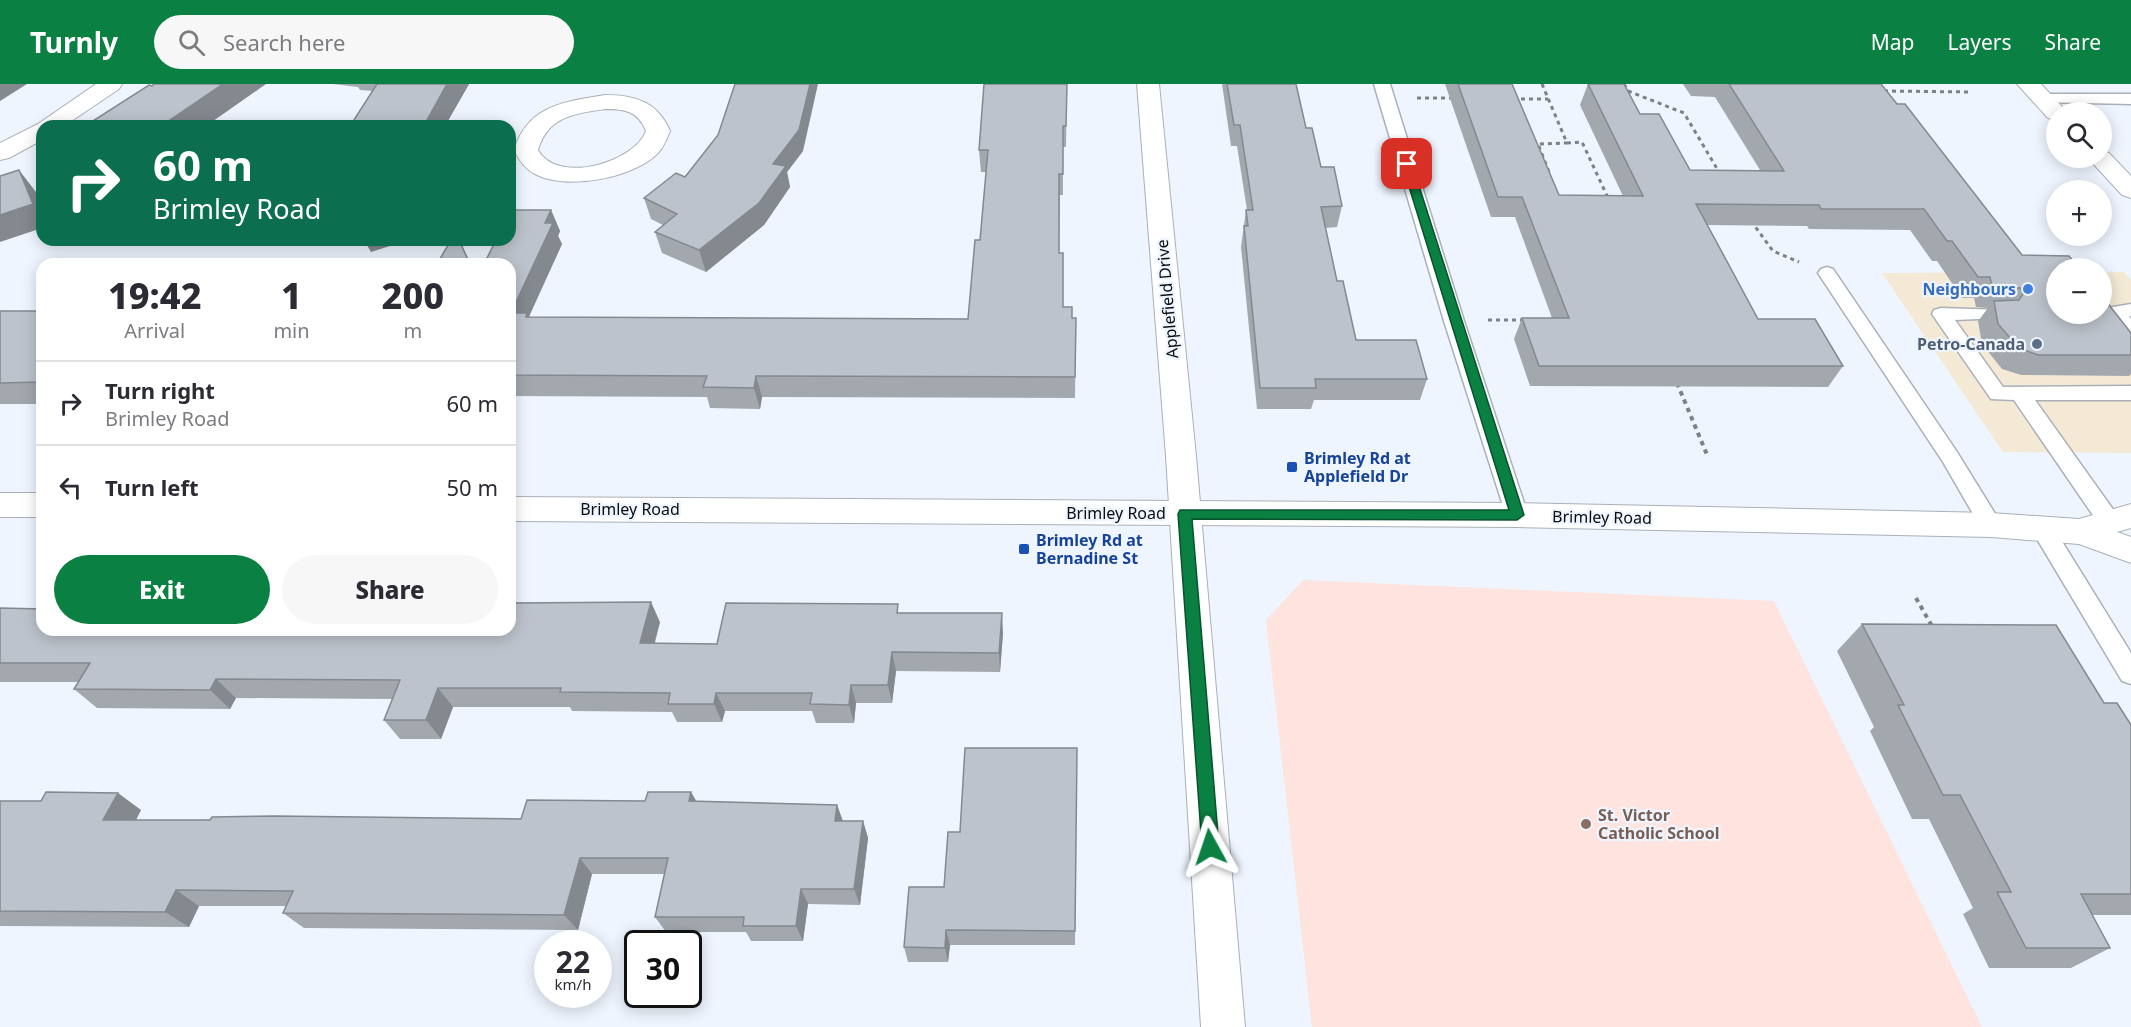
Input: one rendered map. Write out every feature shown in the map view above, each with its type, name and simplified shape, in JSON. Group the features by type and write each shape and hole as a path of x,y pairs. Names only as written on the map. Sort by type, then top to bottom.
{"street":[{"path":"57,120 111,84"},
{"name":"Applefield Drive","path":"1148,84 1182,456 1223,1027"},
{"path":"608,93 617,102 639,107 654,117 658,131 651,146 634,160 599,172 580,175 554,172 535,164 526,150 529,135 543,121 564,109 608,93"},
{"path":"0,153 36,133"},
{"path":"2110,168 2131,190"},
{"path":"0,505 36,505"},
{"name":"Brimley Road","path":"516,508 1517,515 2042,528 2107,523 2131,550"}],"lane":[{"path":"1384,91 1454,321 1517,515"},
{"path":"2042,99 2131,99"},
{"path":"1827,273 1950,457 1991,525"},
{"path":"2116,311 2131,331"},
{"path":"1995,314 1941,314 1998,394 2131,393"},
{"path":"2066,375 2079,393"},
{"path":"2019,393 2107,523"},
{"path":"2042,528 2131,674"}],"path":[{"path":"1542,84 1567,143"},
{"path":"1624,84 1628,91 1684,113 1724,181"},
{"path":"1384,91 1456,98"},
{"path":"1881,91 1971,92"},
{"path":"1502,99 1548,99"},
{"path":"1550,175 1538,144 1582,142 1611,203"},
{"path":"1749,218 1773,251 1827,273"},
{"path":"1454,321 1535,320"},
{"path":"1677,383 1708,457"},
{"path":"1916,598 1936,633"}],"shaded area":[{"path":"2046,272 2046,324 2112,324 2112,272 2124,272 2131,280 2131,453 2003,452 1882,273"},
{"name":"St. Victor Catholic School","path":"1303,580 1774,601 1982,1027 1312,1027 1266,620"}],"building":[{"path":"154,84 223,84 170,120 94,120 149,85"},
{"path":"377,84 447,84 427,120 354,120"},
{"path":"735,84 810,84 799,130 773,164 786,166 759,203 699,250 655,232 677,214 644,198 676,173 685,177 718,135"},
{"path":"984,84 1067,84 1066,126 1063,126 1063,174 1059,174 1059,253 1063,253 1063,307 1072,307 1072,318 1076,318 1075,377 756,376 754,388 703,387 707,376 516,375 516,313 527,313 526,317 968,319 975,240 980,240 988,150 979,150"},
{"path":"1227,84 1296,84 1306,128 1312,128 1321,167 1334,167 1342,206 1321,207 1337,281 1343,281 1356,340 1416,340 1427,379 1315,379 1316,388 1260,388 1244,226 1248,226 1246,210 1253,210 1240,125 1234,125"},
{"path":"1458,84 1512,84 1559,195 1643,196 1588,84 1624,84 1640,114 1659,114 1690,170 1784,171 1729,84 1881,84 1897,104 1905,104 2022,255 2069,256 2071,258 2046,258 2046,324 2112,324 2112,309 2131,333 2131,355 2038,355 2019,348 1998,324 1994,301 2019,300 2023,294 2021,288 1992,286 1990,277 1978,277 1952,241 1947,241 1924,209 1821,209 1819,205 1696,204 1758,319 1815,319 1843,366 1539,366 1522,318 1569,318 1522,197 1498,197"},
{"path":"19,170 33,204 0,215 0,176"},
{"path":"516,210 551,210 545,223 553,223 516,302 516,258 487,258 493,246 516,246"},
{"path":"448,246 462,246 467,258 440,258"},
{"path":"0,311 36,311 36,382 0,383"},
{"path":"651,602 640,643 717,644 726,603 898,604 897,613 1002,613 999,653 892,652 888,685 851,685 849,705 810,704 812,693 716,693 714,704 668,704 670,693 560,692 561,688 438,688 426,720 384,720 400,680 216,679 210,690 74,689 90,663 0,663 0,608 36,609 36,636 516,636 516,603"},
{"path":"1862,624 2056,625 2104,703 2117,703 2131,725 2131,894 2081,894 2110,948 2026,948 1997,892 2011,892 1960,795 1943,795 1898,705 1904,705"},
{"path":"965,748 1077,748 1075,931 946,930 945,948 904,947 909,887 944,887 948,832 960,832"},
{"path":"46,792 118,793 103,820 210,820 212,817 275,816 521,819 527,800 645,801 648,792 691,792 689,801 837,805 835,821 863,821 854,889 801,889 796,926 743,926 744,917 655,917 668,858 580,858 564,915 283,913 293,891 176,890 165,912 0,911 0,801 41,801"}],"place":[{"name":"Neighbours","path":"2028,289"},
{"name":"Petro-Canada","path":"2037,344"},
{"name":"Brimley Rd at Applefield Dr","path":"1292,467"},
{"name":"Brimley Rd at Bernadine St","path":"1024,549"},
{"name":"St. Victor Catholic School","path":"1586,824"}],"route":[{"path":"1210,847 1185,514 1517,515 1454,321 1407,164"}]}
